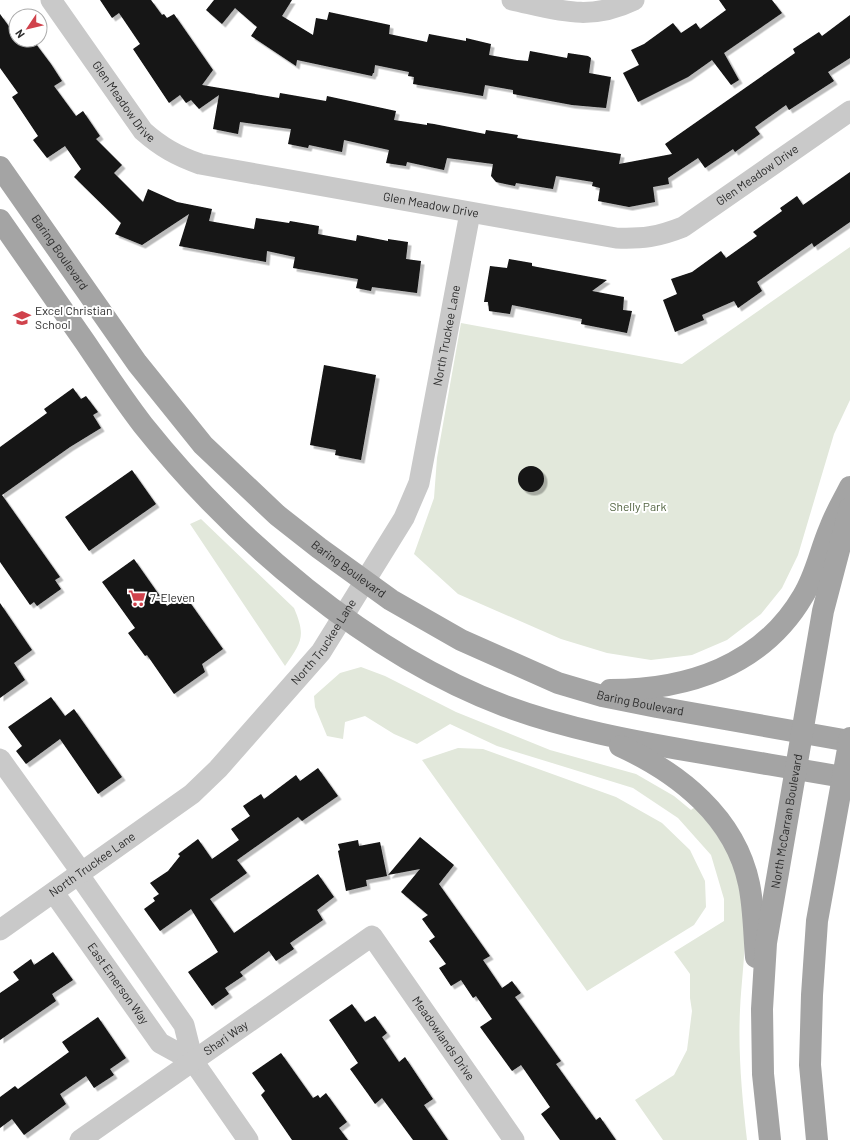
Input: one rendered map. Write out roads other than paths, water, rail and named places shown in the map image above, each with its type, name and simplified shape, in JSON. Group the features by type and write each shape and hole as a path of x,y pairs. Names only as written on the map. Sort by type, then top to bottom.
{"main road":[{"name":"Baring Boulevard","path":"0,167 137,363 203,445 277,515 391,600 462,640 551,680 580,690 658,707 850,739"},
{"path":"0,220 117,389 176,464 224,516 272,559 343,616 423,666 463,688 506,706 622,739 843,777"},
{"path":"580,690 624,690 667,685 695,678 736,663 763,644 784,624 804,596 816,572 829,529 850,487"},
{"name":"North McCarran Boulevard","path":"770,1140 763,1074 762,1009 766,943 823,611 850,508"},
{"path":"569,725 612,742 658,765 694,793 718,819 738,853 749,884 762,1009"},
{"path":"817,1140 810,1065 812,996 817,921 850,739"}],"street":[{"name":"Glen Meadow Drive","path":"51,0 143,131 159,146 178,157 200,164 616,238 641,239 662,235 683,227 850,111"},
{"path":"512,0 575,13 598,13 620,7 634,0"},
{"name":"North Truckee Lane","path":"0,930 192,794 218,769 321,652 404,518 419,483 470,213"},
{"name":"East Emerson Way","path":"0,759 184,1025 193,1061 248,1140"},
{"name":"East Emerson Way","path":"54,893 160,1043 193,1061"},
{"name":"Shari Way","path":"80,1140 372,936"},
{"name":"Meadowlands Drive","path":"372,936 514,1140"}],"place":[{"name":"Excel Christian School","path":"22,318"},
{"name":"7-Eleven","path":"137,598"}],"park label":[{"name":"Shelly Park","path":"638,507"}]}
